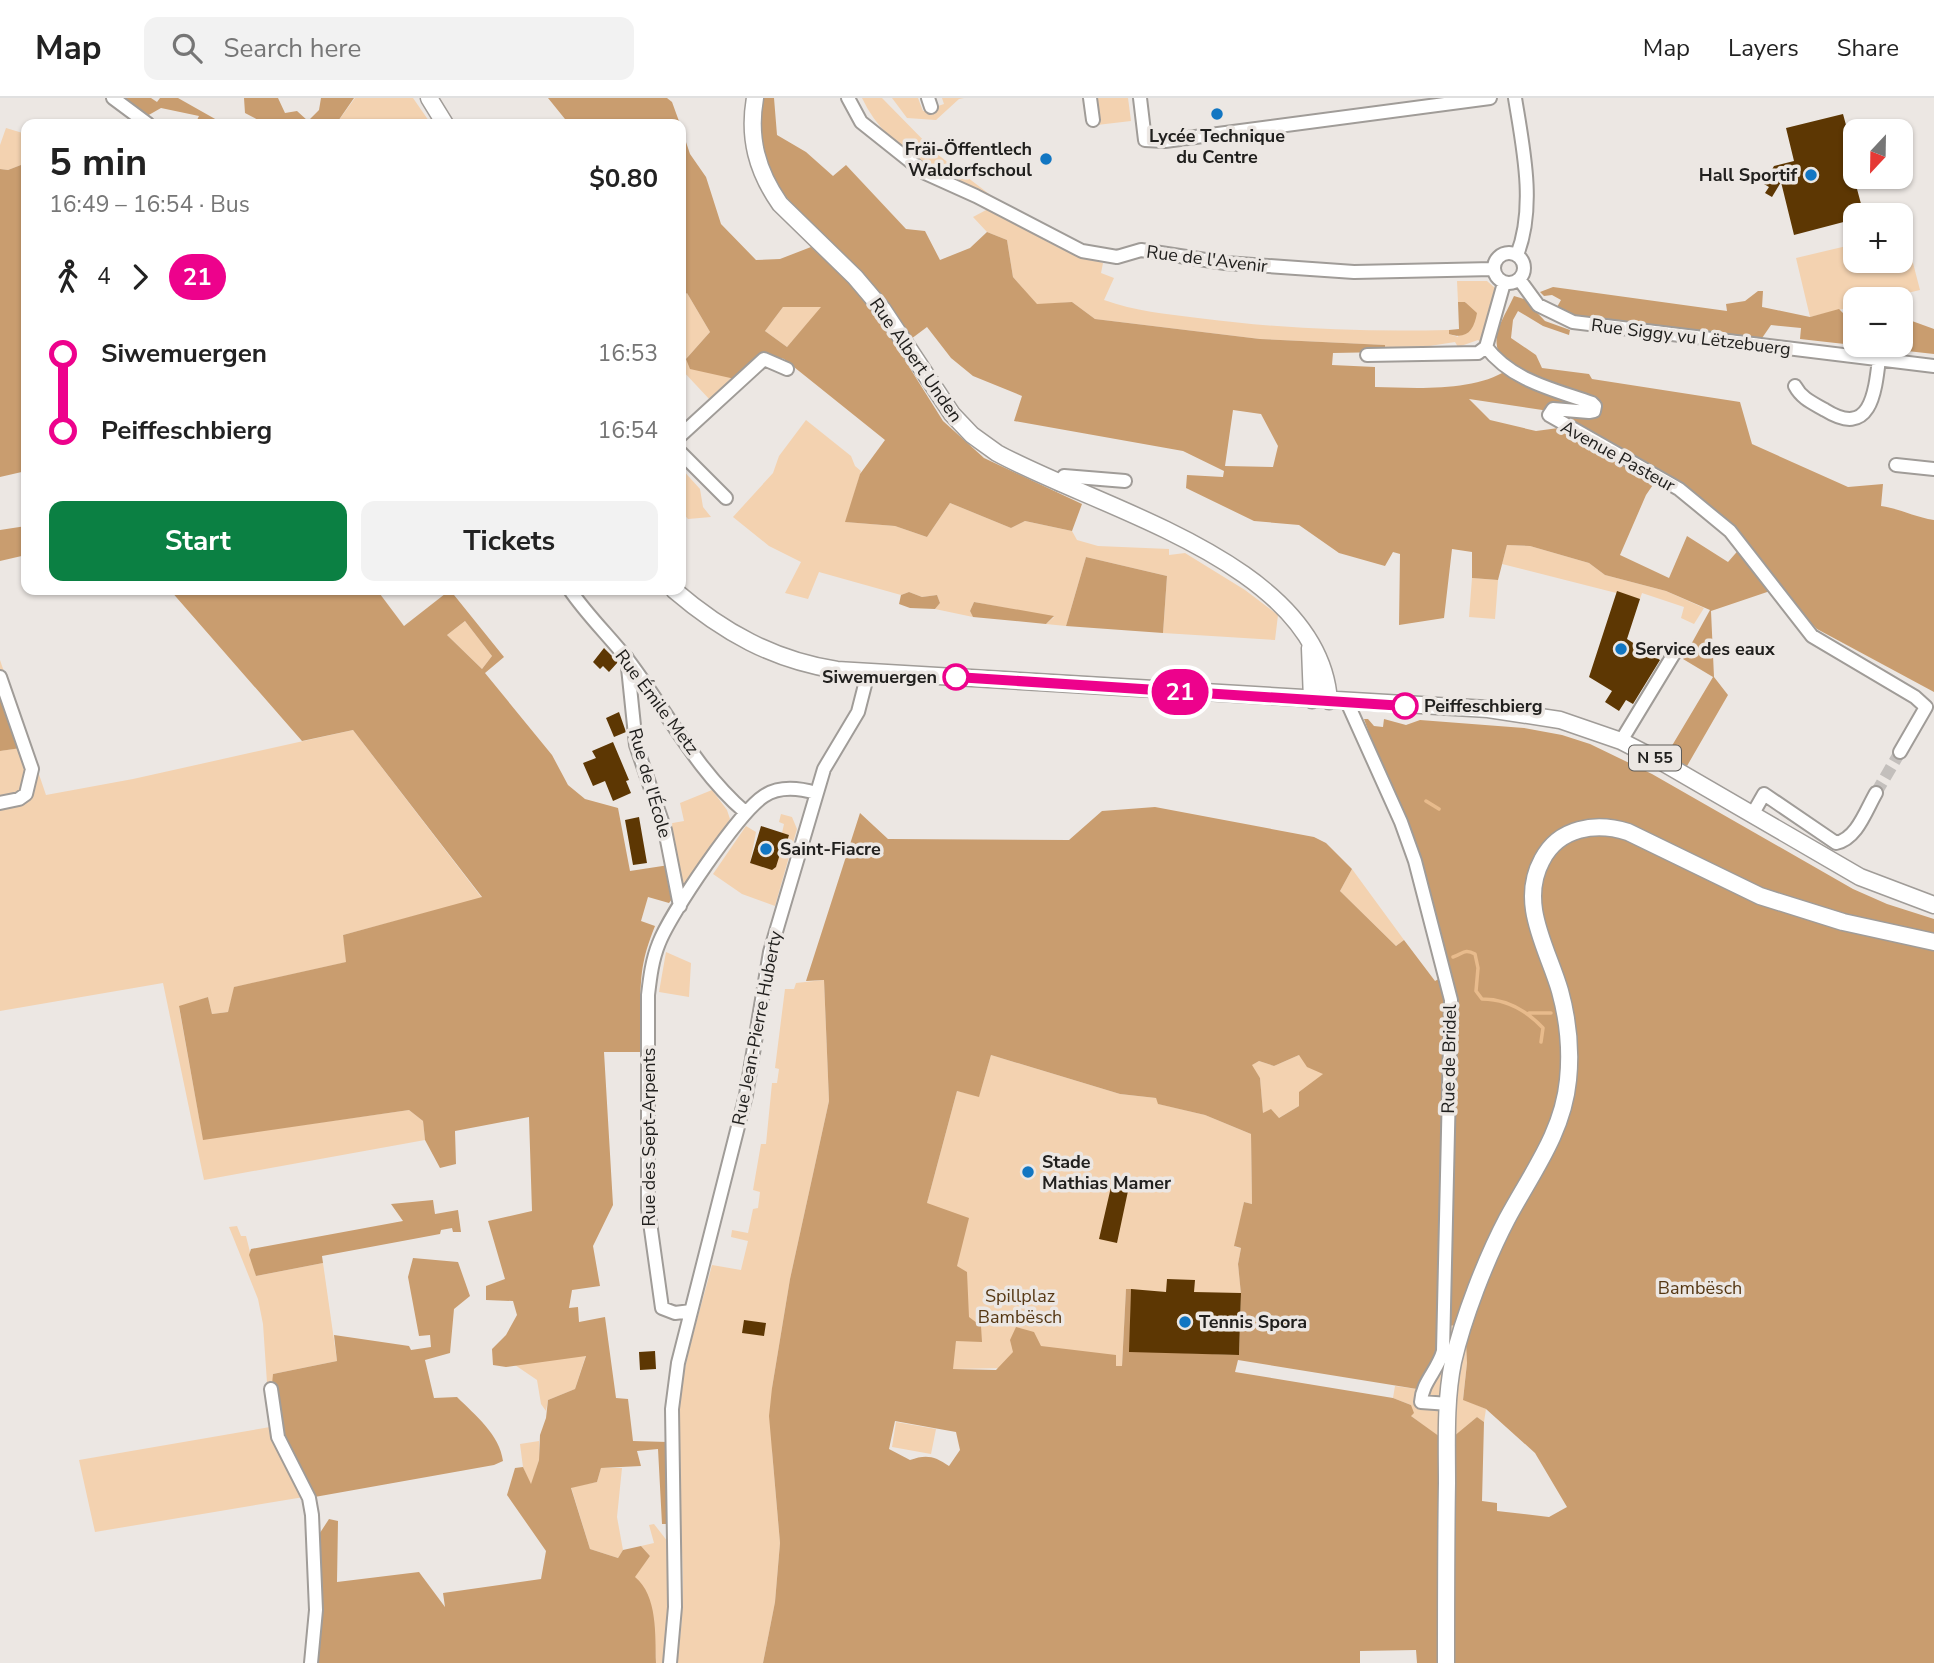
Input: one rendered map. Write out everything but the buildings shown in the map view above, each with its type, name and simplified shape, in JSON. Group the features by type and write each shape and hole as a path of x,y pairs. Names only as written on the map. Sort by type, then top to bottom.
{"main road":[{"path":"429,98 442,119"},
{"name":"Rue Albert Unden","path":"755,98 752,139 756,156 780,204 849,271 884,310 937,394 972,435 997,453 1185,540 1237,570 1284,608 1320,656 1325,669 1329,701"},
{"name":"N 55","path":"680,595 726,631 766,652 815,667 868,673 1488,709 1581,726 1620,741 1860,877 1934,905"},
{"path":"1308,639 1312,700"},
{"path":"1446,1663 1449,1404 1453,1362 1480,1281 1508,1218 1549,1148 1562,1114 1568,1081 1570,1045 1560,991 1544,948 1532,899 1534,880 1542,859 1553,844 1570,833 1591,826 1610,827 1628,832 1760,896 1856,926 1934,942"}],"street":[{"path":"113,98 141,119"},
{"name":"Rue de l'Avenir","path":"848,98 861,122 925,173 976,196 1065,245 1082,251 1117,257 1141,250 1225,263 1354,272 1493,269"},
{"path":"1090,98 1093,120"},
{"path":"1140,98 1145,140 1164,141 1490,98"},
{"path":"1515,98 1526,187 1524,238 1517,255"},
{"path":"1500,255 1517,255 1524,270 1519,279 1504,283 1497,278 1493,269 1500,255"},
{"name":"Rue Siggy vu Lëtzebuerg","path":"1519,279 1538,305 1573,323 1934,366"},
{"path":"1367,355 1478,353 1486,347 1504,283"},
{"name":"Avenue Pasteur","path":"1486,347 1507,370 1525,380 1592,403 1595,406 1594,411 1553,409 1549,415 1679,489 1730,531 1812,636 1926,707 1900,752"},
{"path":"686,430 764,359 788,369"},
{"path":"1795,386 1800,396 1838,418 1849,421 1858,417 1872,402 1879,359"},
{"path":"686,458 726,498"},
{"path":"1896,465 1934,469"},
{"path":"1059,484 1064,477 1125,481"},
{"name":"Rue Émile Metz","path":"573,595 626,658 722,790 745,812"},
{"path":"1620,741 1675,652"},
{"name":"Rue de l'École","path":"626,658 636,745 665,830 680,906"},
{"name":"Rue Jean-Pierre Huberty","path":"691,1311 746,1095 770,952 824,769 858,712 868,673"},
{"path":"0,677 32,769 26,794 19,799 0,803"},
{"name":"Rue de Bridel","path":"1347,702 1401,822 1415,861 1451,1000 1443,1352 1439,1364 1422,1391 1421,1402 1449,1404"},
{"name":"Rue des Sept-Arpents","path":"691,1311 675,1313 662,1308 649,1229 647,1196 650,970 658,945 680,906 745,812 766,794 785,789 816,793"},
{"path":"1752,814 1764,794 1836,843 1846,841 1852,834 1876,793"},
{"path":"670,1663 675,1607 672,1409 678,1363 691,1311"},
{"path":"271,1389 278,1437 309,1498 312,1515 316,1610 311,1663"}],"green space":[{"path":"121,98 151,98 157,102 160,98 178,98 215,119 198,119 199,116 161,108 147,116"},
{"path":"244,98 278,98 285,113 297,111 306,119 256,119 245,113"},
{"path":"321,98 354,98 339,119 310,119 319,110"},
{"path":"355,98 413,98 428,119 340,119"},
{"path":"548,98 667,98 672,102 678,119 565,119"},
{"path":"762,98 774,98 777,135 806,152 833,176 846,165 906,229 925,231 940,260 970,248 987,232 1007,240 1013,277 1037,304 1072,302 1095,319 1260,339 1385,345 1385,352 1333,353 1332,365 1375,367 1375,387 1426,388 1478,382 1507,370 1496,341 1500,325 1514,296 1524,299 1545,321 1570,330 1569,335 1543,326 1518,311 1513,320 1511,338 1536,355 1542,368 1589,374 1592,379 1740,402 1752,444 1848,487 1883,484 1881,506 1934,520 1934,692 1817,629 1776,589 1711,611 1714,677 1728,695 1687,766 1667,754 1713,677 1683,659 1710,610 1666,591 1605,575 1589,563 1530,546 1507,545 1498,580 1472,578 1472,552 1452,549 1444,618 1399,625 1400,554 1393,552 1385,566 1339,553 1299,525 1254,521 1186,488 1187,475 1223,477 1224,471 1183,451 1014,421 1022,396 973,376 951,358 927,327 911,339 853,265 792,204 770,172 761,128","holes":["1469,399 1549,411 1566,427 1536,431 1490,420","1233,410 1261,414 1278,446 1273,467 1225,466","1659,476 1742,546 1728,562 1687,536 1669,578 1620,555 1646,495"]},
{"path":"862,98 882,98 937,154 1006,207 945,176 906,151 874,118"},
{"path":"892,98 918,98 923,111 944,104 942,98 964,98 959,99 936,120 907,118"},
{"path":"1094,98 1128,98 1131,121 1097,125"},
{"path":"6,128 21,132 21,165 8,170 0,169 0,145"},
{"path":"686,142 690,154 706,177 721,224 756,260 780,259 811,247 866,298 943,421 984,458 1082,504 1072,531 1025,521 1011,528 950,503 927,537 895,526 845,522 860,474 885,440 784,359 763,354 735,379 690,369 686,359 710,332 687,293","holes":["783,307 821,307 787,347 765,331"]},
{"path":"21,165 21,472 0,477 0,169 8,170"},
{"path":"988,209 1061,249 1103,263 1101,273 1114,278 1104,300 1151,312 1292,327 1386,331 1449,330 1449,334 1458,337 1466,302 1458,302 1457,281 1487,281 1495,288 1495,294 1482,343 1478,340 1458,347 1455,342 1423,347 1423,351 1385,352 1384,345 1260,339 1095,319 1072,302 1037,305 1013,277 1007,240 987,232 973,217"},
{"path":"1843,247 1843,273 1913,273 1913,263 1920,290 1913,292 1913,287 1843,287 1843,309 1810,317 1796,258"},
{"path":"1553,287 1727,311 1726,304 1745,301 1758,291 1763,291 1762,307 1810,317 1839,309 1843,313 1843,344 1800,339 1801,328 1771,325 1760,341 1578,318 1559,312 1557,307 1561,300 1552,295 1544,296 1540,292"},
{"path":"686,294 710,332 686,359"},
{"path":"1458,302 1465,302 1477,313 1472,329 1461,336 1455,336 1449,334 1449,330 1459,329"},
{"path":"783,307 822,307 787,347 765,331"},
{"path":"1913,321 1934,329 1934,354 1913,352"},
{"path":"686,359 735,379 711,401 686,374"},
{"path":"806,420 851,456 855,466 861,471 846,522 895,526 927,537 950,503 1011,528 1025,521 1072,531 1077,540 1098,546 1169,549 1169,555 1185,553 1245,590 1278,615 1275,640 1163,633 1167,576 1086,557 1066,626 1046,624 1054,617 974,602 970,611 973,617 935,609 940,603 937,595 922,597 909,592 901,595 819,572 808,599 785,593 801,562 769,546 733,517 773,473 779,456"},
{"path":"686,474 700,489 703,507 711,517 688,519"},
{"path":"21,527 21,556 0,561 0,530"},
{"path":"1507,545 1530,546 1589,563 1605,575 1666,591 1704,608 1694,624 1681,618 1684,607 1642,593 1640,599 1502,564"},
{"path":"1086,557 1167,576 1163,633 1066,626"},
{"path":"1472,578 1498,580 1495,619 1469,617"},
{"path":"909,592 922,597 937,595 940,603 935,609 910,608 899,604 901,595"},
{"path":"174,595 381,595 404,626 444,595 454,595 504,657 485,673 552,755 568,785 585,799 618,808 630,871 669,865 672,899 669,903 648,897 641,921 655,926 641,977 640,1011 644,1011 645,1052 604,1052 613,1205 593,1246 600,1286 572,1290 569,1308 578,1307 579,1322 605,1317 616,1398 628,1399 633,1441 668,1442 669,1524 662,1524 658,1449 637,1451 641,1466 601,1468 597,1482 571,1488 590,1549 618,1558 623,1550 641,1546 650,1556 635,1577 648,1595 654,1617 656,1663 315,1663 316,1539 329,1519 338,1521 337,1582 419,1572 445,1607 443,1593 541,1579 546,1551 507,1495 515,1468 523,1467 531,1484 539,1460 540,1435 548,1400 575,1389 586,1356 506,1367 493,1365 492,1349 506,1335 517,1315 513,1301 486,1300 486,1286 505,1279 488,1221 532,1211 529,1117 455,1131 456,1164 440,1168 425,1140 423,1121 409,1110 203,1140 179,1006 208,997 212,1014 228,1012 234,987 346,962 343,935 482,897 353,730 302,741","holes":["465,621 492,656 482,669 447,635"]},
{"path":"974,602 1054,616 1046,624 973,617 970,611"},
{"path":"465,621 492,656 482,669 447,635"},
{"path":"0,660 46,795 133,779 353,730 482,898 343,935 347,962 235,987 228,1012 212,1014 208,997 179,1007 203,1139 409,1110 423,1121 425,1140 204,1180 163,983 0,1011 0,751 20,748 0,692"},
{"path":"0,692 21,748 0,751"},
{"name":"Bambësch","path":"1364,719 1368,719 1374,726 1383,727 1384,719 1406,725 1420,720 1524,728 1562,735 1590,744 1652,774 1853,889 1887,904 1934,919 1934,1663 1417,1663 1416,1650 1360,1651 1360,1663 763,1663 775,1602 780,1543 769,1416 772,1388 790,1279 829,1101 824,980 806,981 860,813 888,839 1069,840 1102,811 1155,807 1314,837 1326,843 1352,869 1340,891 1396,946 1404,940 1435,981 1446,975 1415,861","holes":["991,1055 1120,1094 1156,1098 1158,1104 1205,1115 1251,1134 1252,1204 1244,1202 1234,1246 1241,1248 1238,1264 1241,1294 1239,1355 1130,1351 1131,1289 1126,1289 1122,1366 1116,1366 1116,1355 1041,1346 1034,1332 1016,1327 1010,1340 1013,1352 996,1370 953,1369 956,1341 982,1342 981,1326 969,1317 967,1272 957,1266 969,1218 927,1203 957,1091 979,1097","1299,1055 1307,1067 1323,1074 1299,1092 1299,1106 1279,1118 1271,1109 1263,1113 1260,1078 1252,1065 1259,1061 1274,1066","1465,1325 1467,1363 1463,1400 1486,1409 1535,1453 1567,1507 1549,1517 1497,1511 1497,1503 1482,1501 1484,1422 1477,1417 1447,1442 1411,1416 1414,1413 1411,1405 1393,1398 1235,1372 1238,1360 1417,1389 1434,1362 1443,1326","895,1421 956,1432 960,1450 949,1466 930,1457 910,1460 889,1449"]},
{"path":"712,790 727,810 730,819 684,885 678,883 667,824 684,821 680,803"},
{"path":"781,814 792,817 797,829 775,906 742,894 713,874 746,826 756,832 750,863 772,869 776,867 780,843 786,845 789,835 782,833 784,824 779,822"},
{"path":"1352,869 1404,940 1396,946 1340,891"},
{"path":"666,952 691,963 689,997 659,992"},
{"path":"824,980 829,1101 790,1279 772,1388 772,1451 780,1543 775,1602 763,1663 676,1663 683,1599 678,1438 679,1406 685,1371 712,1265 741,1270 748,1241 731,1237 732,1230 748,1233 753,1209 758,1208 760,1192 753,1190 761,1144 766,1144 772,1083 777,1083 779,1069 775,1068 785,989 794,989 796,983"},
{"name":"Spillplaz Bambësch","path":"991,1055 1120,1094 1156,1098 1159,1104 1205,1115 1251,1134 1252,1204 1244,1202 1235,1247 1241,1248 1238,1264 1241,1293 1239,1355 1129,1352 1126,1290 1122,1366 952,1369 956,1340 927,1203 957,1091 979,1096"},
{"path":"1299,1055 1324,1073 1299,1106 1279,1118 1263,1114 1260,1078 1251,1065 1259,1061 1274,1066"},
{"path":"433,1200 435,1214 458,1210 461,1232 453,1232 452,1228 441,1230 440,1234 322,1256 323,1263 256,1276 249,1255 251,1249 403,1221 391,1204"},
{"path":"237,1226 241,1236 246,1236 256,1276 323,1263 337,1361 273,1374 309,1498 311,1641 308,1515 304,1497 95,1532 79,1460 270,1427 263,1324 258,1299 229,1227"},
{"path":"413,1258 458,1262 470,1296 454,1309 450,1353 425,1360 434,1398 457,1397 492,1434 503,1461 494,1465 309,1498 276,1424 273,1374 337,1361 334,1335 409,1346 411,1350 431,1347 430,1335 419,1336 408,1277"},
{"path":"1465,1325 1467,1363 1463,1399 1486,1409 1484,1422 1477,1417 1447,1443 1411,1416 1411,1405 1393,1398 1395,1386 1417,1389 1434,1362 1443,1326"},
{"path":"586,1355 575,1389 548,1400 546,1411 541,1404 537,1380 515,1365"},
{"path":"896,1422 936,1429 931,1454 892,1447"},
{"path":"539,1441 539,1460 531,1486 523,1467 520,1444"},
{"path":"601,1468 622,1468 617,1517 623,1550 618,1558 590,1549 571,1487 597,1482"},
{"path":"654,1524 668,1542 667,1616 670,1617 663,1663 656,1663 653,1615 634,1577 650,1556 641,1546 654,1543 649,1525"}],"waterway":[{"path":"1426,801 1439,809"},
{"path":"1453,957 1466,952 1475,954 1478,968 1476,991 1482,999 1508,1003 1530,1016 1543,1028 1541,1042"},
{"path":"1529,1013 1551,1013"}],"tunnel":[{"path":"1876,793 1900,752"}],"bus line":[{"name":"21","path":"956,677 1405,706"}],"place":[{"name":"Lycée Technique du Centre","path":"1217,114"},
{"name":"Fräi-Öffentlech Waldorfschoul","path":"1046,159"},
{"name":"Hall Sportif","path":"1811,175"},
{"name":"Service des eaux","path":"1621,649"},
{"name":"Siwemuergen","path":"956,677"},
{"name":"Peiffeschbierg","path":"1405,706"},
{"name":"Saint-Fiacre","path":"766,849"},
{"name":"Stade Mathias Mamer","path":"1028,1172"},
{"name":"Tennis Spora","path":"1185,1322"}]}
